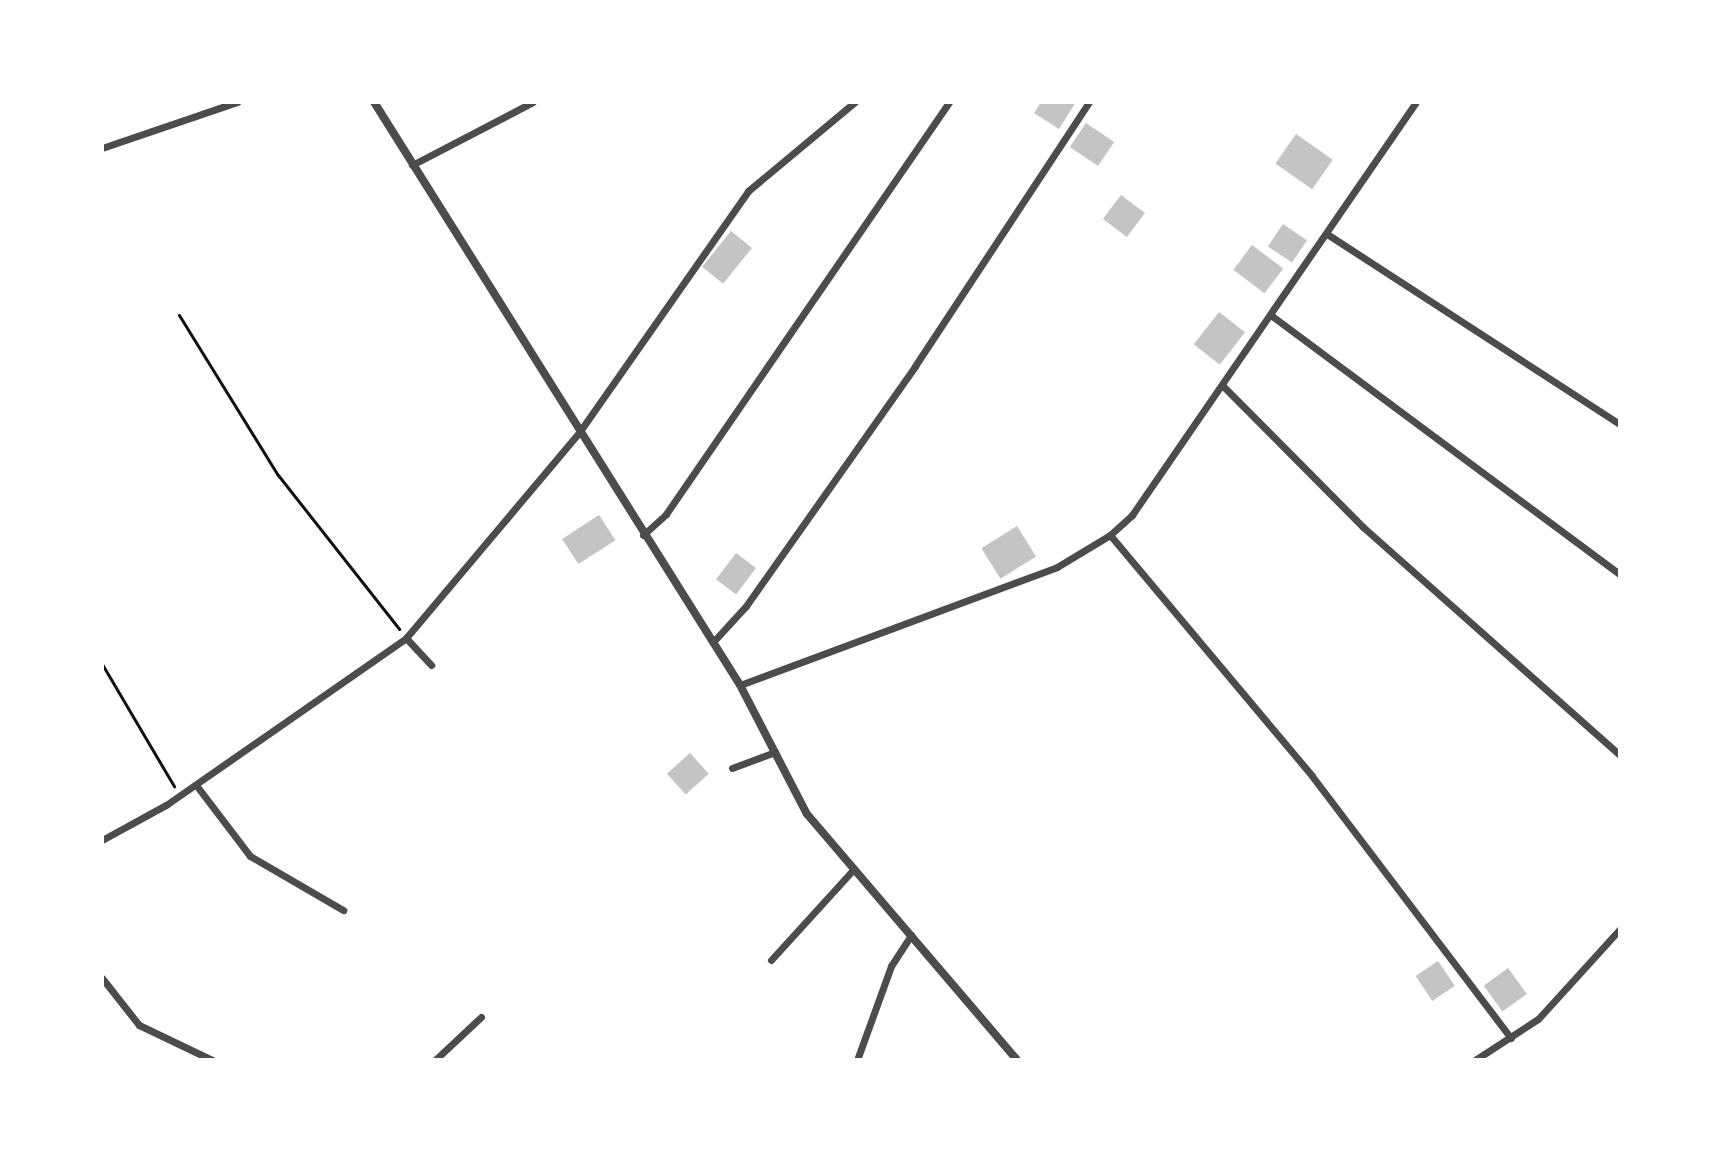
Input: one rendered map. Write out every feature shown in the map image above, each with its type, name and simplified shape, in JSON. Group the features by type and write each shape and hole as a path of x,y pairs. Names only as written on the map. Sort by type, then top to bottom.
{"street":[{"path":"374,102 578,434 740,685 807,814 851,872 911,935 1017,1060"},
{"path":"412,165 533,102"},
{"path":"102,840 180,796 406,638 578,434 748,191 855,102"},
{"path":"643,535 666,514 949,102"},
{"path":"713,642 746,606 915,366 1089,102"},
{"path":"740,685 1057,567 1110,535 1223,386 1416,102"},
{"path":"102,148 233,103"},
{"path":"1327,234 1620,424"},
{"path":"1272,316 1620,574"},
{"path":"1223,386 1363,527 1620,755"},
{"path":"1110,535 1312,776 1511,1038"},
{"path":"406,638 431,665"},
{"path":"732,768 775,752"},
{"path":"196,785 250,856 343,910"},
{"path":"771,960 851,872"},
{"path":"1475,1060 1538,1019 1620,929"},
{"path":"857,1060 891,966 911,935"},
{"path":"102,978 139,1025 212,1060"},
{"path":"435,1060 481,1017"}],"path":[{"path":"179,315 278,475 406,638"},
{"path":"102,664 180,796"}],"building":[{"path":"1041,102 1076,102 1059,129 1034,113"},
{"path":"1086,123 1114,142 1098,166 1070,147"},
{"path":"1296,134 1333,160 1312,189 1275,163"},
{"path":"1121,195 1145,213 1127,237 1103,219"},
{"path":"1283,224 1307,240 1292,263 1268,246"},
{"path":"731,231 752,248 723,284 702,267"},
{"path":"1252,245 1283,268 1264,293 1233,270"},
{"path":"1219,312 1245,332 1220,365 1194,344"},
{"path":"599,515 615,540 578,564 562,539"},
{"path":"1017,526 1036,557 1000,579 981,548"},
{"path":"736,553 756,568 736,594 716,579"},
{"path":"690,753 709,774 686,795 667,774"},
{"path":"1438,961 1455,986 1432,1001 1416,976"},
{"path":"1508,968 1527,994 1503,1012 1484,986"}]}
